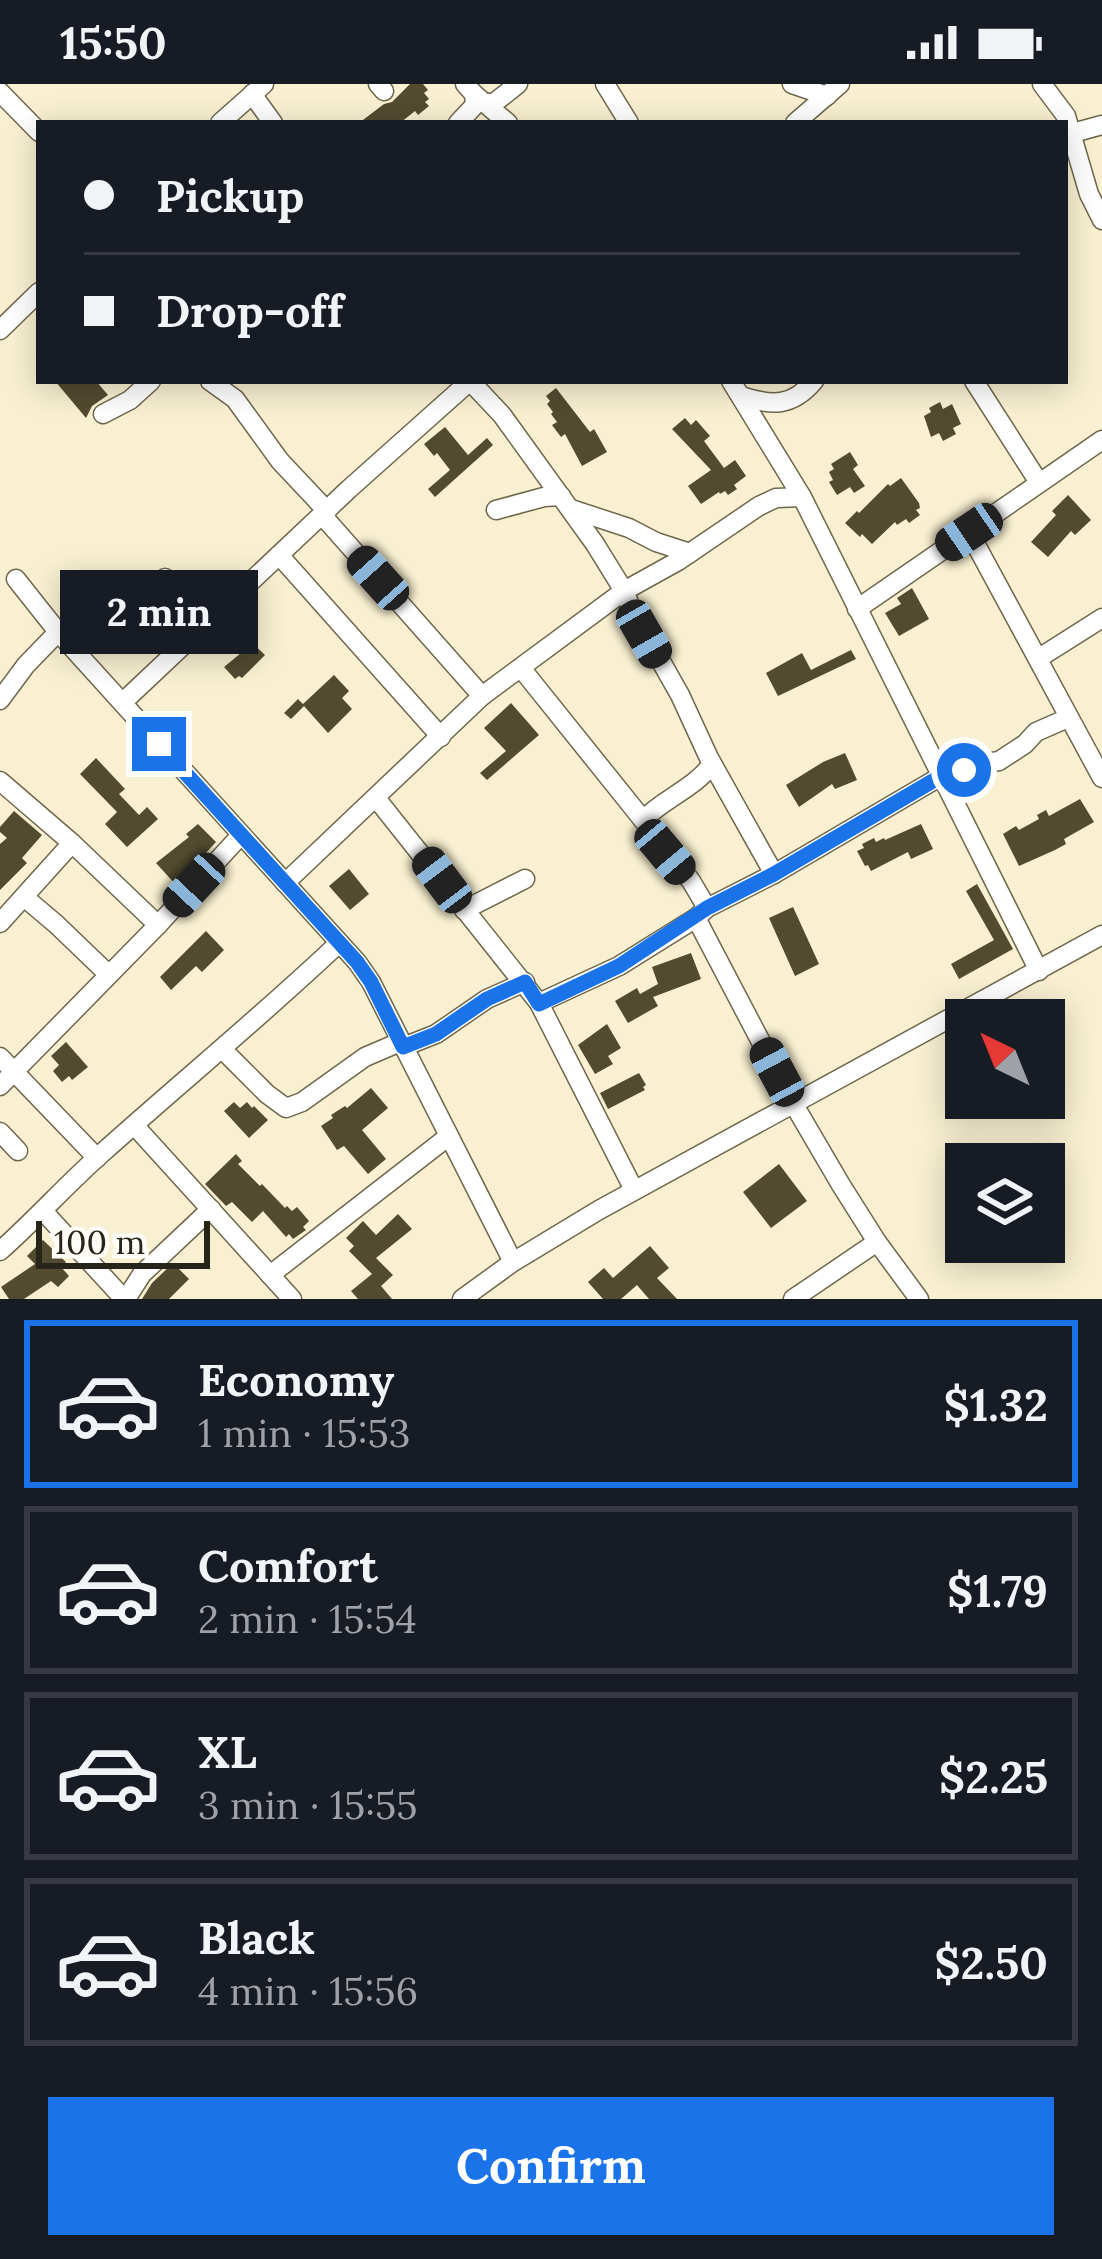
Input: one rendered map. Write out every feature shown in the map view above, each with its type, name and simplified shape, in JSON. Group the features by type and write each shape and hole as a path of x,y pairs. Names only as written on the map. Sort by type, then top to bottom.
{"street":[{"path":"475,94 494,103 518,84"},
{"path":"605,84 627,120"},
{"path":"792,84 833,90"},
{"path":"1042,84 1062,120"},
{"path":"223,120 258,89 272,120"},
{"path":"798,120 833,90"},
{"path":"0,92 36,129"},
{"path":"461,120 475,105 475,94"},
{"path":"475,94 505,120"},
{"path":"1068,125 1102,125"},
{"path":"1068,134 1102,220"},
{"path":"0,330 36,296"},
{"path":"214,384 235,399 280,461 482,696"},
{"path":"123,702 467,384"},
{"path":"473,384 502,415 566,502 624,592 774,874"},
{"path":"736,389 765,404 778,404 794,400 811,384"},
{"path":"976,384 1039,482"},
{"path":"104,415 138,385"},
{"path":"736,389 802,497 1039,971"},
{"path":"768,441 769,420 778,404"},
{"path":"856,609 1102,440"},
{"path":"496,510 544,496 690,553"},
{"path":"285,883 482,696 624,592 776,497 802,497"},
{"path":"969,532 1068,718 1095,747 1102,778"},
{"path":"279,555 441,737"},
{"path":"165,578 212,621"},
{"path":"16,579 371,982 513,1262"},
{"path":"1039,658 1102,618"},
{"path":"0,700 58,632"},
{"path":"521,668 691,881 701,913 793,1103 878,1242 919,1299"},
{"path":"539,1004 619,966 701,913 945,779 972,765 999,760 1036,732 1068,718"},
{"path":"643,820 662,802 698,781 712,764"},
{"path":"0,781 158,925"},
{"path":"376,798 525,982 634,1190"},
{"path":"0,1086 241,835"},
{"path":"0,923 72,843"},
{"path":"464,910 525,878"},
{"path":"23,897 107,974"},
{"path":"462,1299 513,1262 634,1190 1102,935"},
{"path":"0,1251 97,1157 339,943"},
{"path":"223,1050 286,1108 302,1102 365,1057 436,1034 487,999 525,982"},
{"path":"0,1057 97,1157"},
{"path":"134,1125 292,1299"},
{"path":"0,1132 18,1151"},
{"path":"270,1274 449,1136"},
{"path":"44,1213 125,1299 142,1274 211,1209"},
{"path":"793,1299 878,1242"}],"building":[{"path":"410,84 423,84 428,90 424,93 429,106 418,115 415,111 404,120 363,120"},
{"path":"58,384 99,384 108,395 92,406 86,418"},
{"path":"556,388 590,432 594,429 607,452 582,466 565,434 561,437 552,425 557,422 546,396"},
{"path":"940,402 943,409 952,404 961,424 953,428 956,434 943,441 939,433 931,437 924,416"},
{"path":"685,418 691,425 696,420 710,436 704,441 724,468 735,460 746,476 728,495 719,492 701,504 688,486 711,470 672,429"},
{"path":"445,427 468,455 487,438 493,445 435,497 428,489 450,470 424,444"},
{"path":"850,452 858,465 853,469 865,486 854,493 850,487 837,495 829,482 833,480 831,464"},
{"path":"901,478 919,503 920,515 909,523 906,519 895,522 872,544 845,523"},
{"path":"1068,495 1091,520 1075,535 1071,531 1048,557 1031,542"},
{"path":"912,588 929,619 899,636 885,613 901,604 897,598"},
{"path":"244,635 265,655 235,679 224,667 241,653 234,645"},
{"path":"851,650 856,659 778,696 766,673 802,653 811,670"},
{"path":"334,675 349,691 342,698 352,709 328,733 304,706 291,719 284,713 298,699 303,704"},
{"path":"511,703 539,735 487,780 480,773 506,751 484,728"},
{"path":"845,753 857,780 835,789 832,784 799,807 786,785"},
{"path":"96,758 125,789 119,794 139,815 147,807 158,819 127,847 105,824 117,812 80,774"},
{"path":"1080,799 1094,822 1064,839 1066,844 1019,866 1003,834 1039,819 1037,815 1046,810 1049,816"},
{"path":"14,811 42,835 22,858 27,863 0,890 0,844 7,838 0,827"},
{"path":"198,824 216,842 176,885 156,863"},
{"path":"921,824 933,849 911,859 908,852 871,871 865,866 857,851 864,848 862,844"},
{"path":"349,869 369,894 350,910 329,886"},
{"path":"977,884 1013,949 959,979 951,964 994,940 966,891"},
{"path":"793,907 819,964 795,976 769,918"},
{"path":"206,931 224,950 202,972 196,966 171,990 160,977"},
{"path":"691,953 701,979 653,997 658,1006 628,1023 615,1001 637,988 640,994 658,984 652,967"},
{"path":"607,1024 621,1048 608,1056 613,1064 595,1074 578,1045"},
{"path":"66,1042 88,1067 62,1082 53,1071 59,1065 51,1056"},
{"path":"639,1073 645,1090 608,1109 600,1093"},
{"path":"371,1088 388,1108 362,1130 386,1159 368,1174 344,1146 337,1150 321,1126"},
{"path":"234,1102 240,1108 247,1102 268,1120 249,1138 224,1111"},
{"path":"236,1154 242,1161 238,1164 285,1208 297,1207 309,1221 303,1227 306,1230 293,1239 289,1234 286,1237 263,1211 252,1222 232,1202 226,1206 205,1184"},
{"path":"779,1164 807,1201 771,1228 743,1192"},
{"path":"398,1214 412,1229 376,1258 393,1275 381,1286 392,1299 358,1299 351,1291 372,1274 349,1251 354,1246 346,1238 363,1221 376,1235"},
{"path":"43,1240 66,1262 61,1267 69,1276 58,1287 51,1281 24,1299 9,1299 1,1287 35,1264 27,1256"},
{"path":"650,1246 669,1268 657,1278 677,1299 649,1299 637,1285 621,1299 603,1299 588,1282 604,1268 613,1278"},
{"path":"173,1263 189,1279 169,1299 142,1299 152,1283"}],"route":[{"path":"159,744 357,962 403,1047 436,1034 473,1007 525,982 539,1004 619,966 707,908 943,775 947,783 964,770"}]}
